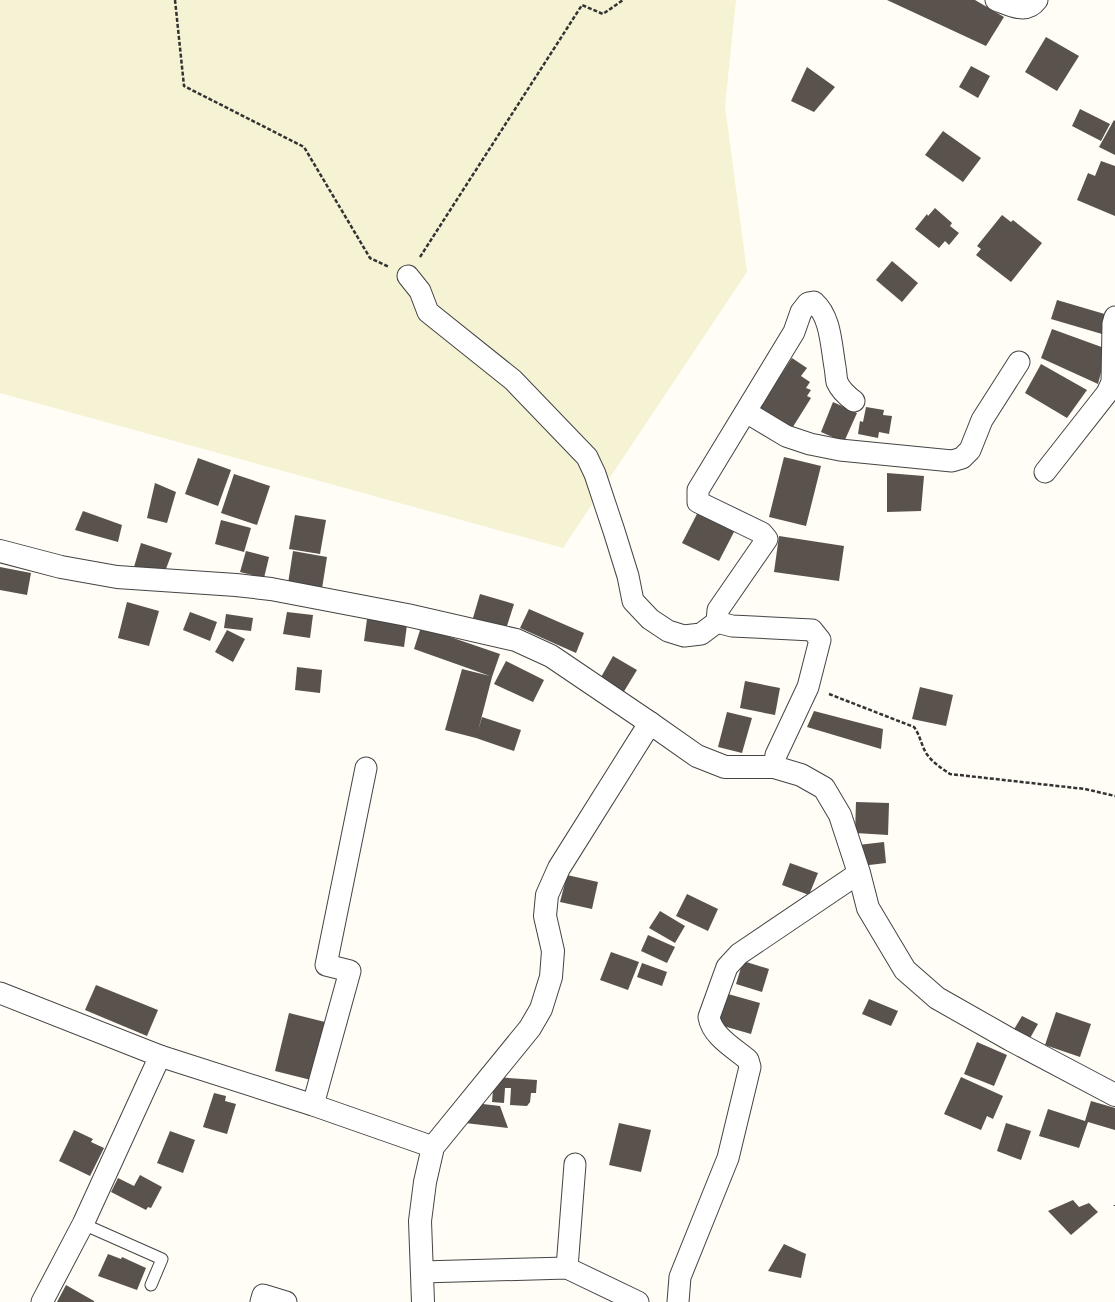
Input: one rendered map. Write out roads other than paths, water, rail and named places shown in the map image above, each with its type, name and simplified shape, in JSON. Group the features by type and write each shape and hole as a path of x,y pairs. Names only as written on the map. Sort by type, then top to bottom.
{"street":[{"path":"996,0 1023,9 1033,6 1037,0"},
{"path":"408,276 420,291 428,312 513,380 587,457 595,474 614,532 628,576 633,601 650,619 668,631 684,636 701,634 717,622 718,610 767,539 762,533 698,502 698,490 794,332 801,312 808,303 814,302 824,313 829,331 837,382 843,393 854,401"},
{"path":"1045,472 1107,393 1112,382 1113,324 1115,317"},
{"path":"746,412 786,436 810,444 840,450 952,461 962,458 970,450 982,420 1019,362"},
{"path":"0,551 61,567 117,577 236,585 271,589 407,614 516,640 551,656 697,756 725,767 774,767 801,775 824,788 840,815 859,873 868,908 905,970 937,998 1115,1096"},
{"path":"717,622 732,626 812,630 820,640 808,687 776,755 774,767"},
{"path":"423,1302 420,1221 425,1182 433,1148 530,1028 541,1009 551,977 553,951 545,916 547,895 559,868 650,723"},
{"path":"313,1105 350,971 326,965 366,768"},
{"path":"678,1302 680,1277 728,1158 750,1067 748,1060 714,1032 708,1017 727,967 739,954 859,873"},
{"path":"0,993 160,1056 313,1105 433,1148"},
{"path":"42,1302 83,1224 160,1056"},
{"path":"567,1268 575,1164"},
{"path":"422,1272 567,1268 638,1302"},
{"path":"261,1302 263,1295 286,1302"}],"lane":[{"path":"83,1224 162,1259 151,1285"}]}
